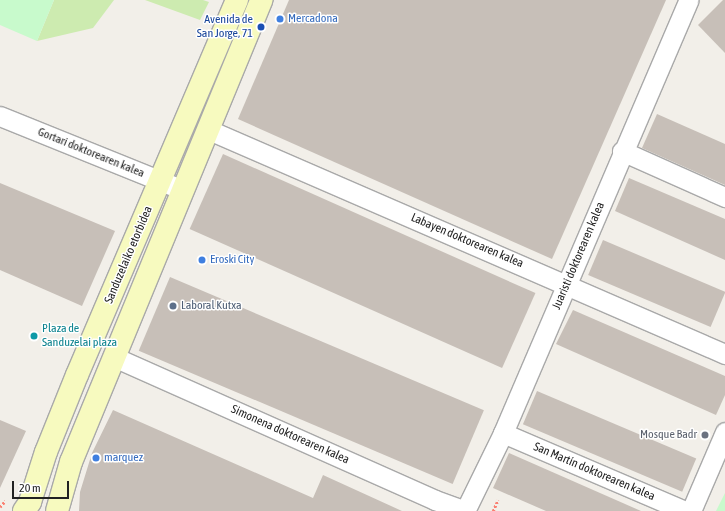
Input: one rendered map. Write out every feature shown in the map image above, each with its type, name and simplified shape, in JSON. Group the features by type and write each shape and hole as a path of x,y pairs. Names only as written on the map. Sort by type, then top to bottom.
{"main road":[{"name":"Sanduzelaiko etorbidea","path":"24,511 30,502 46,452 77,375 161,182 237,0"},
{"name":"Sanduzelaiko etorbidea","path":"57,511 70,462 209,130 261,0"}],"street":[{"name":"Juaristi doktorearen kalea","path":"465,511 504,433 568,284 622,151 689,0"},
{"name":"Gortari doktorearen kalea","path":"0,116 183,190"},
{"name":"Labayen doktorearen kalea","path":"209,130 568,284 725,354"},
{"path":"622,151 725,197"},
{"name":"Simonena doktorearen kalea","path":"114,357 435,500 465,511"},
{"path":"691,511 725,432"},
{"name":"San Martín doktorearen kalea","path":"504,433 685,511"}],"path":[{"path":"493,511 498,500"}],"green space":[{"path":"0,0 54,0 37,41 0,25"},
{"path":"54,0 114,0 93,28 37,41"},
{"path":"145,0 203,0 209,2 200,20"},
{"path":"725,493 725,511 716,511"}],"building":[{"path":"289,0 666,0 552,259 238,119"},
{"path":"723,0 725,0 725,53 698,25"},
{"path":"657,114 725,144 725,185 642,148"},
{"path":"223,154 535,293 502,368 190,229"},
{"path":"629,178 725,219 725,260 615,211"},
{"path":"0,183 115,231 82,306 0,270"},
{"path":"603,240 725,292 711,327 588,275"},
{"path":"170,277 484,410 453,484 139,351"},
{"path":"573,310 725,376 725,395 716,415 556,344"},
{"path":"537,391 696,459 682,492 523,424"},
{"path":"113,410 313,498 323,475 402,511 79,511 80,492 92,453"},
{"path":"0,420 26,431 0,488"},
{"path":"509,453 641,511 546,511 493,488"}],"place":[{"name":"Mercadona","path":"280,19"},
{"name":"Avenida de San Jorge, 71","path":"261,27"},
{"name":"Eroski City","path":"202,260"},
{"name":"Laboral Kutxa","path":"173,306"},
{"name":"Plaza de Sanduzelai plaza","path":"34,336"},
{"name":"Mosque Badr","path":"705,435"},
{"name":"marquez","path":"96,458"}]}
